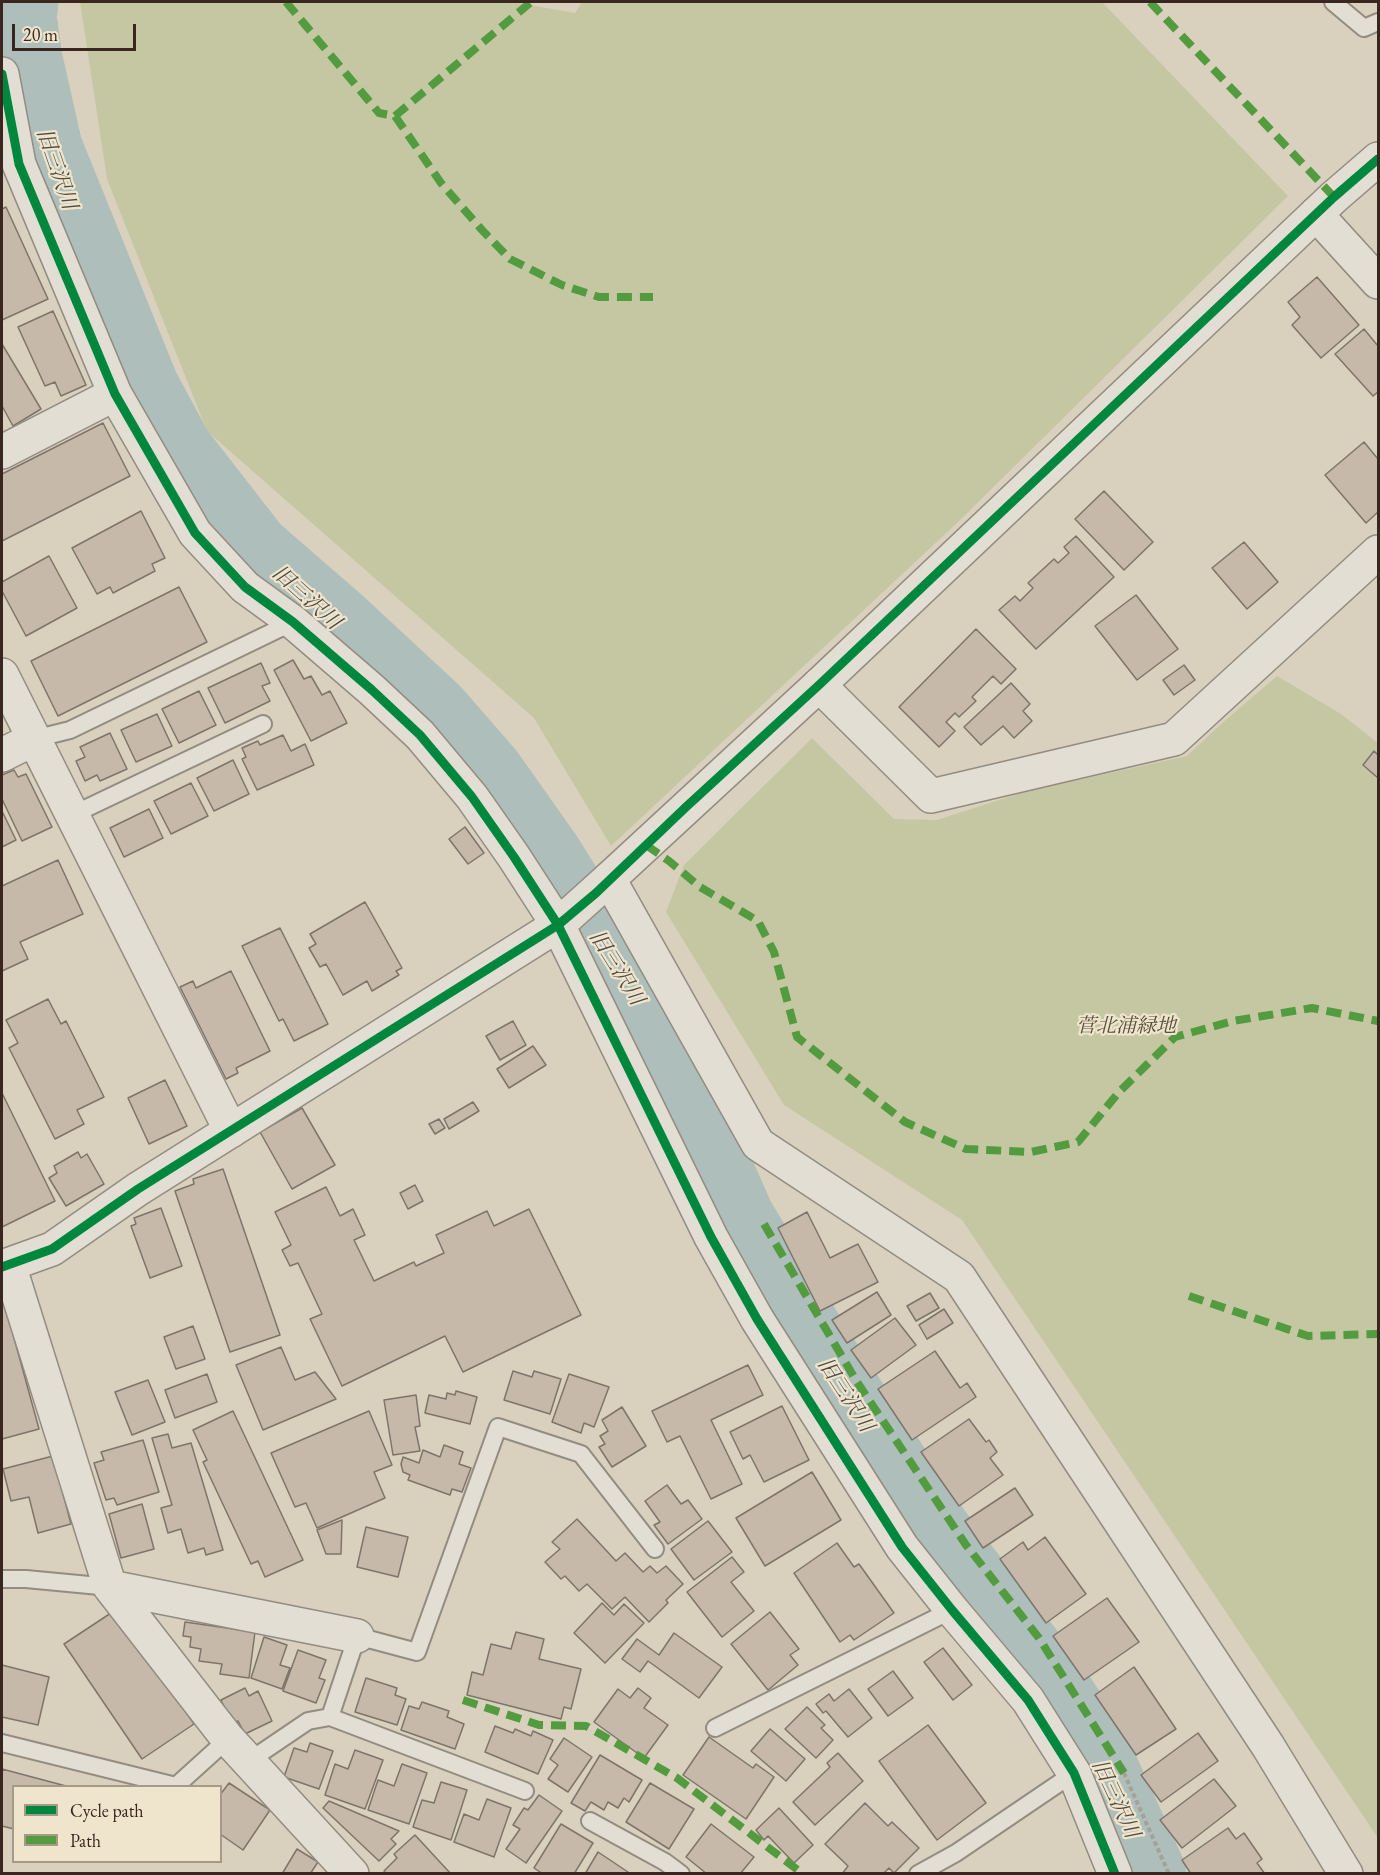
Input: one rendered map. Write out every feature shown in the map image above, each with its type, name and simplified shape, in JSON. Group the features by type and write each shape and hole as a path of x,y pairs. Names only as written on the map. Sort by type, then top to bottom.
{"street":[{"path":"2,74 10,168 115,394 195,533 245,587 292,622 372,690 420,735 472,797 514,857 558,925 711,1237 757,1319 902,1547 1028,1700 1074,1773 1115,1874"},
{"path":"352,1874 239,1750 110,1587 5,1266 52,1249 138,1189 558,925 819,685 1316,214 1378,159"},
{"path":"1316,214 1378,282"},
{"path":"2,452 115,394"},
{"path":"819,685 931,796 1174,739 1378,552"},
{"path":"2,675 231,1131"},
{"path":"2,755 34,739"},
{"path":"602,886 758,1144 959,1276 1255,1727 1346,1874"},
{"path":"110,1587 357,1636"}],"lane":[{"path":"1333,2 1364,28 1378,22"},
{"path":"34,739 70,730 292,622"},
{"path":"72,815 263,724"},
{"path":"330,1717 357,1636 417,1652 498,1426 581,1454 655,1549"},
{"path":"2,1579 110,1587"},
{"path":"715,1728 952,1610"},
{"path":"178,1785 239,1750 308,1721 330,1717 525,1791"},
{"path":"2,1743 172,1785"},
{"path":"918,1874 956,1853 1074,1773"},
{"path":"590,1821 665,1862 681,1874"}],"path":[{"path":"1124,1773 1169,1874"}],"green space":[{"path":"80,2 513,2 575,13 582,2 1102,2 1288,196 957,523 611,846 534,718 207,431 107,179"},
{"name":"菅北浦緑地","path":"1277,676 1341,714 1378,743 1378,1838 962,1220 784,1105 666,912 684,865 812,738 894,819 937,820 1027,791 1187,756"}],"building":[{"path":"6,207 48,299 2,320 2,209"},
{"path":"1317,277 1359,325 1321,358 1292,325 1300,317 1288,302"},
{"path":"53,311 86,385 61,396 55,382 45,386 18,327"},
{"path":"1364,329 1378,346 1378,392 1373,396 1335,354"},
{"path":"2,344 41,409 13,426 2,406"},
{"path":"103,423 130,476 2,541 2,474"},
{"path":"1364,442 1378,459 1378,512 1366,523 1325,475"},
{"path":"1104,491 1153,542 1124,570 1075,519"},
{"path":"141,511 165,558 152,564 155,571 113,593 110,587 97,594 72,548"},
{"path":"1076,536 1114,577 1036,649 999,610 1015,596 1020,601 1033,588 1028,583 1054,559 1058,563 1069,553 1064,547"},
{"path":"1244,542 1278,582 1247,609 1212,568"},
{"path":"49,556 77,608 26,636 2,591 2,582"},
{"path":"179,587 207,642 58,716 31,661"},
{"path":"1136,595 1178,649 1137,680 1095,626"},
{"path":"976,629 1016,669 1001,684 993,676 972,697 976,701 959,717 955,713 946,722 955,731 939,747 899,707"},
{"path":"293,660 304,679 311,676 322,695 330,691 347,723 311,741 274,670"},
{"path":"261,663 270,683 262,686 270,701 225,723 208,688"},
{"path":"1184,665 1195,680 1174,695 1163,680"},
{"path":"1011,683 1030,704 1023,711 1032,721 1014,738 1003,726 981,745 964,727"},
{"path":"199,691 216,725 179,743 162,709"},
{"path":"157,714 172,746 136,762 121,730"},
{"path":"110,733 127,769 100,781 97,775 85,781 76,761 85,757 80,747"},
{"path":"283,735 291,751 305,744 314,765 257,790 242,759 246,757 242,748 258,741 260,745"},
{"path":"1374,751 1378,755 1378,778 1363,765"},
{"path":"233,760 249,794 214,811 197,778"},
{"path":"14,770 18,777 26,774 52,827 22,841 2,799 2,775"},
{"path":"191,783 208,816 171,834 154,801"},
{"path":"149,809 163,838 124,857 110,828"},
{"path":"2,811 16,840 2,847"},
{"path":"465,827 484,853 468,864 449,839"},
{"path":"58,860 83,914 20,942 28,959 2,971 2,886"},
{"path":"365,902 402,968 396,971 399,975 372,991 367,981 343,995 326,964 320,967 309,948 316,944 310,934"},
{"path":"280,928 328,1024 294,1041 283,1019 279,1021 242,946"},
{"path":"231,971 270,1051 236,1068 238,1073 226,1079 180,987 193,981 196,988"},
{"path":"48,999 61,1024 66,1021 104,1097 77,1110 84,1124 55,1139 9,1048 18,1043 6,1020"},
{"path":"513,1021 526,1045 500,1060 486,1036"},
{"path":"533,1046 546,1065 509,1088 497,1069"},
{"path":"165,1080 187,1126 149,1144 128,1098"},
{"path":"2,1093 55,1201 2,1227"},
{"path":"473,1102 479,1111 449,1129 444,1119"},
{"path":"302,1108 335,1165 292,1189 260,1132"},
{"path":"439,1119 445,1128 435,1134 429,1124"},
{"path":"78,1152 81,1158 87,1154 104,1184 66,1206 49,1178 57,1173 54,1166"},
{"path":"223,1169 280,1335 230,1352 175,1191 194,1184 193,1179"},
{"path":"415,1185 423,1201 408,1209 400,1193"},
{"path":"326,1187 340,1216 353,1209 365,1235 354,1240 374,1281 414,1262 416,1266 444,1253 436,1235 487,1211 494,1226 529,1209 581,1315 463,1372 445,1336 342,1386 310,1319 322,1314 298,1263 290,1266 282,1250 291,1245 275,1212"},
{"path":"161,1208 182,1266 150,1278 131,1226 136,1224 134,1218"},
{"path":"807,1212 830,1258 858,1244 878,1282 820,1311 778,1228"},
{"path":"877,1292 891,1315 847,1343 832,1320"},
{"path":"930,1293 939,1308 916,1321 907,1306"},
{"path":"2,1294 39,1429 2,1439"},
{"path":"944,1309 953,1323 927,1339 919,1325"},
{"path":"895,1318 916,1345 871,1378 851,1350"},
{"path":"193,1326 205,1359 176,1369 164,1337"},
{"path":"281,1347 295,1380 315,1372 336,1399 263,1430 236,1365"},
{"path":"935,1351 960,1388 967,1383 976,1397 912,1440 878,1389"},
{"path":"748,1365 763,1395 711,1420 742,1484 711,1499 680,1436 667,1442 652,1411"},
{"path":"513,1371 532,1377 534,1371 561,1379 550,1414 504,1400"},
{"path":"207,1374 217,1402 175,1418 165,1390"},
{"path":"569,1374 609,1387 594,1427 584,1423 581,1433 552,1422"},
{"path":"148,1380 165,1422 132,1435 115,1392"},
{"path":"456,1391 477,1397 470,1424 425,1413 429,1395 446,1399 447,1393 455,1395"},
{"path":"416,1395 420,1426 415,1427 420,1451 393,1455 384,1400"},
{"path":"782,1406 809,1460 764,1482 750,1455 743,1459 730,1432"},
{"path":"622,1407 646,1446 612,1467 599,1447 605,1444 600,1436 608,1431 602,1420"},
{"path":"233,1411 303,1560 265,1577 258,1561 251,1564 203,1462 207,1460 193,1430"},
{"path":"369,1411 392,1465 374,1472 385,1498 317,1528 306,1503 295,1507 271,1453"},
{"path":"969,1419 986,1442 989,1440 997,1452 990,1458 1003,1475 959,1506 921,1452"},
{"path":"168,1434 172,1448 191,1443 223,1550 206,1555 204,1548 188,1553 181,1529 168,1533 161,1508 172,1505 152,1438"},
{"path":"143,1440 159,1492 117,1505 114,1498 106,1500 94,1463 104,1460 101,1452"},
{"path":"444,1445 463,1452 459,1464 471,1468 462,1492 452,1489 450,1495 408,1480 410,1475 403,1472 401,1464 403,1457 419,1463 423,1450 440,1457"},
{"path":"53,1456 71,1524 38,1533 29,1497 11,1501 3,1469"},
{"path":"812,1472 841,1520 765,1566 736,1518"},
{"path":"667,1485 681,1504 688,1500 702,1519 668,1544 654,1525 660,1522 645,1501"},
{"path":"1015,1488 1033,1515 983,1548 965,1521"},
{"path":"142,1504 154,1549 121,1558 109,1514"},
{"path":"577,1519 616,1561 625,1553 643,1572 650,1566 657,1573 666,1566 683,1584 666,1600 668,1603 649,1622 625,1597 612,1609 587,1584 579,1591 565,1576 561,1579 545,1562 560,1549 552,1542"},
{"path":"342,1520 341,1554 326,1554 317,1530"},
{"path":"708,1521 732,1552 694,1580 671,1549"},
{"path":"366,1527 408,1537 398,1577 357,1567"},
{"path":"1045,1537 1086,1594 1046,1623 1000,1559 1023,1542 1028,1550"},
{"path":"837,1543 854,1567 859,1564 894,1613 854,1640 850,1635 840,1642 794,1573"},
{"path":"732,1557 744,1572 731,1582 754,1611 722,1637 687,1592"},
{"path":"1107,1598 1139,1642 1084,1680 1053,1636"},
{"path":"602,1603 614,1615 624,1604 644,1623 605,1663 574,1633"},
{"path":"117,1609 194,1724 142,1759 64,1644"},
{"path":"770,1612 799,1649 790,1655 798,1665 768,1690 731,1644"},
{"path":"185,1622 255,1632 249,1678 220,1674 222,1664 199,1661 201,1649 190,1647 191,1637 183,1636"},
{"path":"516,1632 544,1639 539,1659 581,1669 571,1709 564,1707 561,1719 467,1695 472,1672 483,1675 491,1644 511,1649"},
{"path":"674,1633 722,1667 699,1698 648,1661 640,1672 622,1659 637,1639 659,1655"},
{"path":"264,1637 287,1645 280,1665 290,1668 282,1689 251,1678"},
{"path":"943,1648 972,1685 953,1700 924,1662"},
{"path":"298,1650 326,1660 319,1678 325,1680 316,1703 283,1691"},
{"path":"2,1665 49,1677 38,1725 2,1717"},
{"path":"1134,1667 1176,1729 1136,1755 1095,1695"},
{"path":"893,1671 913,1698 888,1716 868,1689"},
{"path":"366,1678 397,1688 395,1695 406,1699 397,1725 355,1712"},
{"path":"245,1688 249,1696 258,1691 272,1721 245,1734 238,1721 232,1724 221,1700"},
{"path":"638,1688 651,1698 644,1708 668,1725 644,1758 594,1722 618,1689 630,1698"},
{"path":"849,1689 872,1718 848,1737 826,1711 823,1713 816,1704 829,1694 834,1701"},
{"path":"422,1702 449,1711 447,1717 464,1724 455,1749 401,1730 409,1706 419,1709"},
{"path":"807,1707 825,1725 821,1728 833,1740 816,1758 785,1729"},
{"path":"928,1725 986,1803 937,1840 879,1761"},
{"path":"495,1726 513,1733 515,1729 531,1736 533,1731 553,1740 538,1774 485,1752"},
{"path":"770,1729 805,1759 786,1781 751,1751"},
{"path":"1198,1733 1218,1761 1161,1802 1141,1775"},
{"path":"709,1737 753,1768 756,1764 774,1777 746,1819 683,1775"},
{"path":"564,1738 592,1757 568,1792 548,1779 558,1765 550,1759"},
{"path":"310,1743 333,1751 319,1789 284,1777 294,1748 307,1752"},
{"path":"355,1750 383,1760 365,1809 325,1795 335,1764 348,1769"},
{"path":"838,1753 863,1781 815,1825 793,1802 830,1767 827,1763"},
{"path":"600,1755 642,1780 629,1802 624,1798 618,1808 608,1802 604,1810 591,1802 585,1811 571,1803"},
{"path":"402,1764 427,1773 409,1824 368,1810 378,1780 394,1786"},
{"path":"2,1769 62,1785 12,1785 12,1828 2,1826"},
{"path":"1214,1779 1236,1806 1182,1848 1160,1820"},
{"path":"441,1782 467,1790 451,1840 413,1827 422,1800 434,1803"},
{"path":"229,1783 270,1810 243,1850 222,1835 222,1792"},
{"path":"650,1783 694,1809 669,1849 626,1822"},
{"path":"539,1795 562,1811 526,1863 506,1849 520,1829 513,1825 524,1808 528,1810"},
{"path":"487,1799 511,1808 494,1857 454,1842 464,1814 479,1820"},
{"path":"329,1801 399,1831 391,1839 396,1844 379,1861 323,1808"},
{"path":"865,1803 888,1826 892,1822 919,1848 894,1873 889,1868 883,1874 842,1874 848,1866 825,1844"},
{"path":"779,1808 813,1845 794,1863 768,1836 764,1840 756,1830"},
{"path":"561,1824 593,1843 574,1874 543,1874 534,1868"},
{"path":"711,1824 754,1857 740,1874 707,1874 686,1857"},
{"path":"1228,1828 1236,1839 1244,1833 1262,1859 1257,1863 1265,1874 1191,1874 1182,1860"},
{"path":"415,1835 451,1874 387,1874 384,1871 397,1858 394,1854"},
{"path":"297,1849 318,1862 310,1874 282,1874"},
{"path":"598,1852 631,1874 585,1874"}],"waterway":[{"name":"旧三沢川","path":"21,2 19,17 25,59 45,148 142,388 176,451 253,550 337,623 433,712 487,774 547,859 655,1032 737,1218 814,1346 934,1532 1044,1675 1091,1747 1149,1874"}],"marked path":[{"path":"286,2 379,113 395,116 441,183 510,259 562,285 599,297 653,297"},
{"path":"395,116 531,2"},
{"path":"1150,2 1334,197"},
{"path":"646,845 700,887 758,921 774,952 797,1037 905,1122 966,1149 1031,1152 1078,1142 1119,1092 1175,1037 1233,1021 1312,1008 1378,1021"},
{"path":"764,1224 857,1382 966,1545 1039,1638 1124,1773"},
{"path":"1189,1296 1308,1336 1378,1334"},
{"path":"463,1700 539,1725 586,1726 677,1778 803,1874"}],"cycle path":[{"path":"2,74 19,164 115,394 195,533 245,587 293,622 420,735 472,797 514,857 558,925 711,1237 757,1319 902,1547 1028,1700 1074,1773 1115,1874"},
{"path":"2,1267 52,1249 138,1189 558,925 596,893 819,685 1334,197 1378,159"}]}
